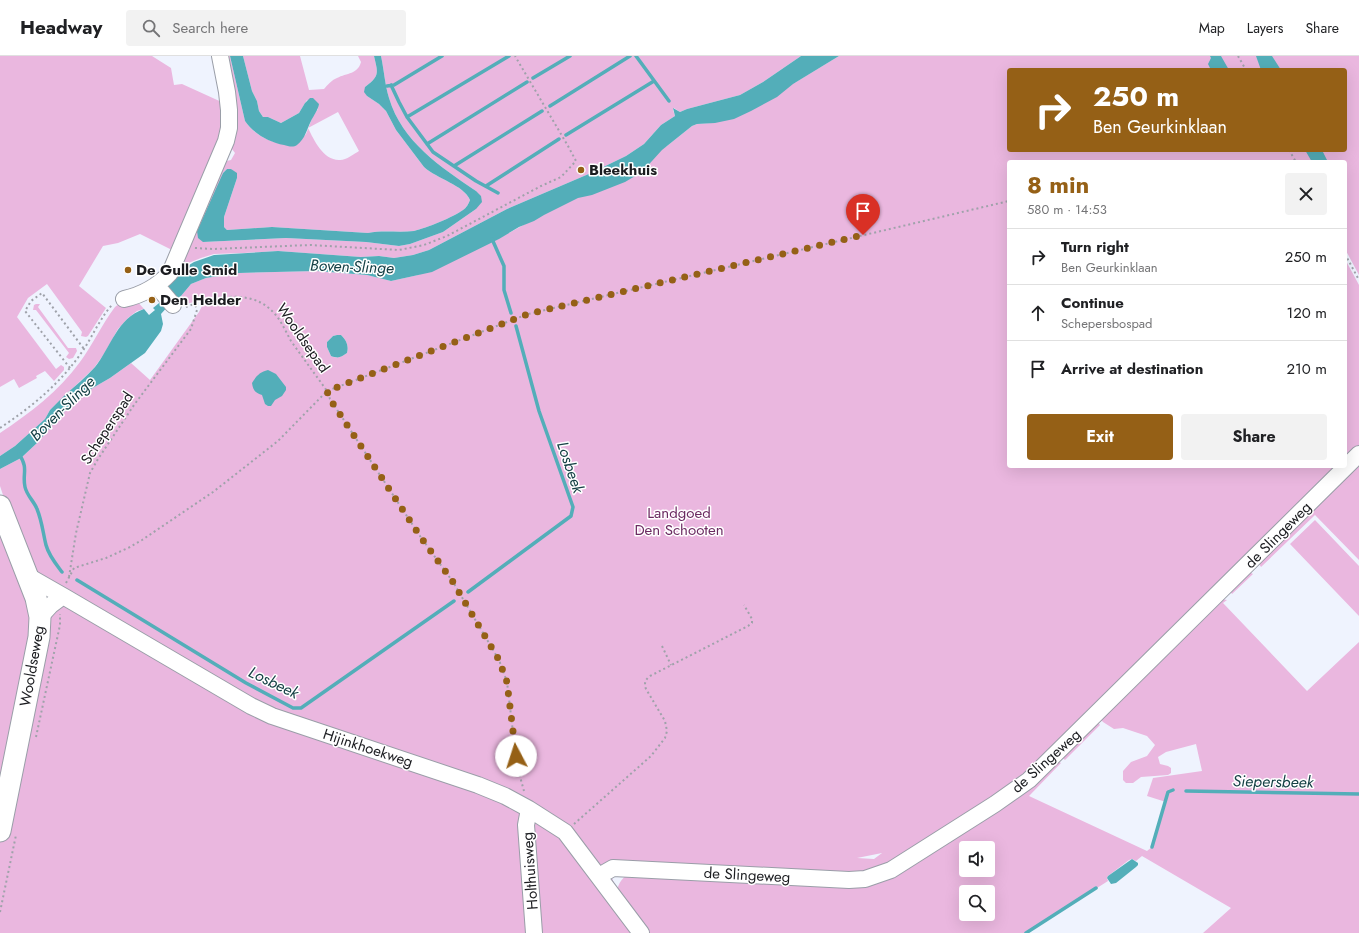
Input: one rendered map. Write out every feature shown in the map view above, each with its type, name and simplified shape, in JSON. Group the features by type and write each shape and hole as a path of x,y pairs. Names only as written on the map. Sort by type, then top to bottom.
{"main road":[{"name":"Wooldseweg","path":"0,506 36,598 40,617 39,637 0,832"}],"street":[{"path":"124,299 138,296 164,294 162,282 170,273 182,247 226,141 229,128 228,92 220,56"},
{"name":"de Slingeweg","path":"1347,466 1359,454"},
{"name":"de Slingeweg","path":"599,876 613,868 849,880 865,879 891,870 995,804 1029,780 1345,468"},
{"name":"Hijinkhoekweg","path":"28,576 251,706 272,716 478,785 505,796 565,832 641,933"},
{"path":"40,617 51,605 63,596"},
{"name":"Holthuisweg","path":"529,810 526,825 534,933"}],"path":[{"path":"182,247 213,249 310,245 399,250 412,248 447,236 540,186 561,177 576,161 515,56"},
{"path":"1238,56 1245,68"},
{"path":"68,578 74,568 106,558 130,547 213,492 278,441 327,391 514,318 528,314 1007,201"},
{"path":"1347,258 1359,280"},
{"path":"70,368 25,311 31,301 42,293 84,349"},
{"name":"Wooldsepad","path":"195,304 215,298 226,297 253,300 264,304 277,316 291,340 327,391 330,399 359,444 420,536 453,582 499,660 507,682 517,766 529,810"},
{"path":"0,428 41,398 60,380 84,349 111,306 124,299"},
{"name":"Scheperspad","path":"63,596 62,590 68,578 76,533 90,473 134,405 191,329 197,310 195,304"},
{"path":"565,832 651,756 665,738 667,731 666,721 646,689 644,684 646,680 650,676 752,623 752,619 744,605"},
{"path":"662,646 671,665"}],"green space":[{"path":"0,56 152,56 171,68 174,85 182,84 226,104 226,128 176,252 140,234 118,243 103,246 79,286 106,308 86,337 81,336 82,332 47,284 28,298 17,317 56,369 61,365 64,367 64,370 54,381 45,371 36,376 37,378 19,388 14,379 0,387"},
{"path":"223,56 230,56 245,121 255,132 266,139 273,142 294,146 306,134 308,128 313,116 318,109 307,100 299,113 281,123 268,117 263,117 259,111 257,101 252,91 243,56 300,56 309,90 324,89 333,80 355,71 360,66 361,62 358,56 374,56 377,74 365,87 367,96 386,111 396,130 424,167 456,186 467,195 470,200 466,208 440,222 419,230 408,232 368,233 272,227 227,230 224,227 224,217 237,178 231,169 227,169 223,173 203,242 286,238 366,242 399,246 410,244 443,232 476,209 476,191 449,173 424,152 403,128 395,114 389,98 381,56 801,56 763,82 740,95 680,112 674,108 673,110 675,116 661,125 644,144 626,156 591,173 507,209 429,250 413,255 394,258 278,251 214,254 186,264 183,259 222,162 231,160 235,153 229,145","holes":["338,112 359,151 341,160 328,157 316,143 308,128"]},
{"name":"Landgoed Den Schooten","path":"839,56 1359,56 1359,275 1347,253 1347,160 1007,160 1007,468 1341,468 1278,532 1027,778 994,802 890,868 865,876 849,877 606,864 617,890 624,878 636,871 852,883 878,878 893,872 1008,799 1032,780 1054,759 1061,763 1029,796 1147,851 1152,847 1166,802 1147,796 1153,778 1202,771 1196,744 1166,752 1158,757 1160,764 1171,768 1171,773 1168,775 1141,777 1133,783 1126,783 1123,780 1123,771 1131,762 1147,756 1155,745 1147,736 1123,728 1114,729 1103,722 1098,716 1217,598 1227,600 1223,603 1307,691 1359,642 1359,933 1203,933 1231,908 1142,856 1136,861 1132,859 1129,860 1108,876 1108,881 1026,933 645,933 622,902 636,933 0,933 0,500 4,498 0,486 0,469 21,458 37,443 60,416 84,393 110,378 131,363 150,380 199,312 203,304 208,302 213,297 203,298 185,304 176,302 191,284 206,278 239,273 317,271 367,275 391,281 418,275 496,240 667,146 692,126 711,123 796,82","holes":["341,335 346,341 348,350 347,353 339,357 331,356 327,347 327,342 333,336","882,853 874,859 857,858"]},
{"path":"1347,263 1359,285 1359,450 1347,462"},
{"path":"135,299 144,309 137,311 118,329 94,368 50,410 45,419 15,446 0,456 0,433 22,418 63,383 80,362 115,307 120,303"},
{"path":"40,304 38,307 68,348 76,348 77,351 73,358 69,359 66,357 69,353 36,310 33,310 34,305"},
{"path":"1359,458 1359,560 1315,515 1261,567 1258,562"},
{"path":"1315,520 1359,566 1359,616 1290,544"},
{"path":"1249,572 1253,574 1232,594 1228,588"},
{"path":"1095,719 1100,725 1065,760 1059,755"}],"water":[{"path":"230,56 243,56 252,91 257,101 259,111 263,117 268,117 281,123 299,113 310,98 313,98 319,104 300,143 294,146 278,144 257,134 249,126 245,121"},
{"path":"374,56 381,56 389,98 395,114 403,128 424,152 449,173 481,196 482,202 476,209 443,232 410,244 399,246 366,242 286,238 203,242 198,238 197,231 223,173 227,169 231,169 237,173 237,178 224,217 224,227 227,230 272,227 368,233 408,232 419,230 440,222 466,208 470,200 467,195 456,186 424,167 396,130 386,111 364,92 365,87 377,74"},
{"name":"Boven-Slinge","path":"801,56 839,56 793,84 777,97 751,111 734,119 692,126 662,150 642,172 625,182 592,195 578,198 432,272 391,281 367,275 317,271 239,273 206,278 191,284 176,302 166,292 172,279 181,270 194,262 214,255 278,251 394,258 413,255 429,250 507,209 591,173 626,156 644,144 661,125 675,116 673,108 680,112 740,95 763,82"},
{"path":"1210,56 1221,56 1228,68 1210,68 1208,64 1211,58"},
{"path":"1256,56 1272,56 1280,68 1260,68"},
{"path":"1306,152 1323,152 1327,160 1311,160"},
{"name":"Boven-Slinge","path":"164,299 169,305 161,314 163,324 161,331 145,353 110,378 84,393 60,416 37,443 21,458 0,469 0,456 15,446 45,419 50,410 95,367 115,334 127,319 144,309 149,315 155,310 153,308"},
{"path":"341,335 343,337 348,348 347,353 334,357 331,356 327,347 327,342 333,336"},
{"path":"268,370 276,374 286,387 286,390 282,396 275,400 271,406 265,404 262,395 255,391 252,383 258,375"},
{"path":"1132,859 1138,863 1138,865 1116,883 1111,884 1107,878 1108,876"}],"waterway":[{"path":"387,86 394,85 442,56"},
{"path":"407,117 509,56"},
{"path":"533,78 570,56"},
{"path":"550,106 630,56"},
{"path":"636,56 669,101"},
{"path":"566,135 654,81"},
{"path":"427,144 527,82"},
{"path":"391,85 407,117 433,152 476,181 498,193"},
{"path":"454,166 542,111"},
{"path":"486,186 559,139"},
{"name":"Losbeek","path":"492,239 504,266 504,290 511,313"},
{"name":"Losbeek","path":"468,592 571,516 573,507 539,411 516,326"},
{"name":"Losbeek","path":"19,454 25,467 25,487 39,514 47,549 62,572"},
{"name":"Losbeek","path":"77,580 246,683 293,708 301,708 454,601"},
{"name":"Siepersbeek","path":"1152,847 1168,792 1173,790"},
{"name":"Siepersbeek","path":"1186,791 1359,794"},
{"name":"Siepersbeek","path":"1026,933 1096,888"}],"place":[{"name":"Bleekhuis","path":"581,170"},
{"name":"De Gulle Smid","path":"128,270"},
{"name":"Den Helder","path":"152,300"}],"route":[{"path":"516,756 507,682 499,660 453,582 420,536 359,444 330,399 327,391 514,318 863,235"}]}
